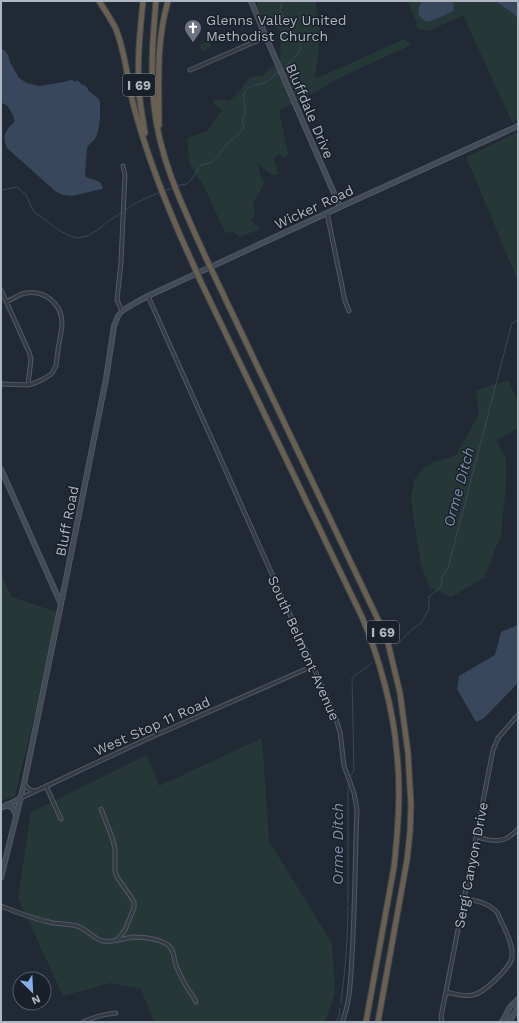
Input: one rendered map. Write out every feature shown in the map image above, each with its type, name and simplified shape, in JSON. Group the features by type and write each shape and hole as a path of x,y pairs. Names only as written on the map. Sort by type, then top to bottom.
{"highway":[{"path":"99,1 109,17 120,41 134,107 152,168"},
{"name":"I 69","path":"143,1 138,60 139,92 145,136 152,168 200,280 362,617 371,640 390,706 397,754 399,806 397,838 394,867 366,1022"},
{"name":"I 69","path":"156,1 152,48 154,107 161,147 170,173 206,258 382,628 388,643 400,692 409,766 411,805 410,832 407,860 378,1022"},
{"path":"159,138 158,63 162,27 168,1"}],"street":[{"name":"Bluffdale Drive","path":"251,1 340,207"},
{"path":"190,70 266,37"},
{"name":"Wicker Road","path":"122,311 148,296 518,126"},
{"path":"122,311 118,300 124,203 123,166"},
{"path":"327,214 345,301 349,311"},
{"path":"1,290 31,359 28,385"},
{"path":"1,384 28,385 50,376 56,366 62,324 61,315 56,305 46,296 34,293 22,295 6,302"},
{"name":"South Belmont Avenue","path":"148,296 338,724 344,766 354,791 357,806 351,967 346,1009 342,1022"},
{"name":"Bluff Road","path":"1,878 21,798 62,604 106,379 114,326 122,311"},
{"path":"1,469 62,604"},
{"name":"West Stop 11 Road","path":"1,808 152,737 313,666"},
{"name":"Sergi Canyon Drive","path":"442,1022 441,1017 495,744 498,738 518,715"},
{"path":"24,784 30,790 35,791"},
{"path":"46,786 61,819"},
{"path":"6,805 13,808 16,815"},
{"path":"101,809 115,849 115,871 117,877 134,902 134,908 125,930 117,940"},
{"path":"476,836 495,840 504,839 518,829"},
{"path":"446,992 461,996 480,993 489,987 508,965 512,958 511,944 496,910 480,902 464,898"},
{"path":"1,906 32,918 76,926 86,930 101,941 107,942 132,937 144,937 154,939 170,946 173,950 176,966 184,983 196,1002"},
{"path":"502,1022 510,1007 518,999"},
{"path":"509,1022 518,1008"},
{"path":"83,1022 104,1014 116,1013"}],"shaded area":[{"path":"258,1 315,1 320,29 315,77 320,77 404,39 411,45 341,77 314,93 279,110 288,153 286,158 278,154 274,159 278,174 273,175 258,163 260,174 264,181 262,188 253,203 255,215 251,220 260,229 240,237 233,232 225,233 206,190 190,165 187,138 207,131 222,110 214,104 214,99 229,101 239,92 250,77 263,75 280,60 280,31 264,20 257,8"},
{"path":"408,1 518,1 518,120 512,122 463,15 429,31 418,29"},
{"path":"209,41 212,47 202,52 199,45"},
{"path":"518,132 518,281 466,157"},
{"path":"508,380 518,402 518,428 497,440 505,455 506,461 506,485 501,535 484,578 451,597 429,587 421,564 411,497 415,478 431,463 456,455 479,414 476,390"},
{"path":"1,576 12,597 57,612 15,796 1,801"},
{"path":"262,738 269,841 332,943 335,992 325,1022 154,1022 141,989 111,983 63,996 18,898 31,812 147,755 159,786"}],"water":[{"path":"422,1 452,1 454,6 453,11 427,22 419,16 418,13"},
{"path":"495,1 518,1 518,18 510,11"},
{"path":"1,49 8,55 10,62 19,78 27,83 39,86 70,80 75,82 77,80 86,86 89,91 98,98 100,102 99,126 95,139 87,148 85,174 86,177 100,182 103,188 102,189 72,196 63,195 55,191 7,148 5,134 7,129 14,121 10,109 1,102"},
{"path":"518,625 518,683 484,718 476,722 457,689 459,676 495,655 501,632"}],"waterway":[{"path":"282,1 280,10 283,15 283,22 289,29 297,34 300,44 300,50 297,55 283,69"},
{"path":"176,186 186,184 192,179 201,165 215,160 225,146 241,132 244,125 242,121 245,112 243,96 246,90 266,82 279,72"},
{"path":"1,190 17,187 26,195 34,212 57,229 77,238 87,236 98,230 134,204 160,192"},
{"path":"163,191 173,188"},
{"name":"Orme Ditch","path":"396,646 409,632 421,623 429,609 429,597 441,586 442,577 448,568 512,323 518,320"},
{"name":"Orme Ditch","path":"350,776 354,771 352,678 372,663"},
{"name":"Orme Ditch","path":"348,786 348,903"},
{"name":"Orme Ditch","path":"341,1003 346,954 348,906"},
{"name":"Orme Ditch","path":"336,1022 339,1016 340,1008"}],"place":[{"name":"Glenns Valley United Methodist Church","path":"193,43"}]}
